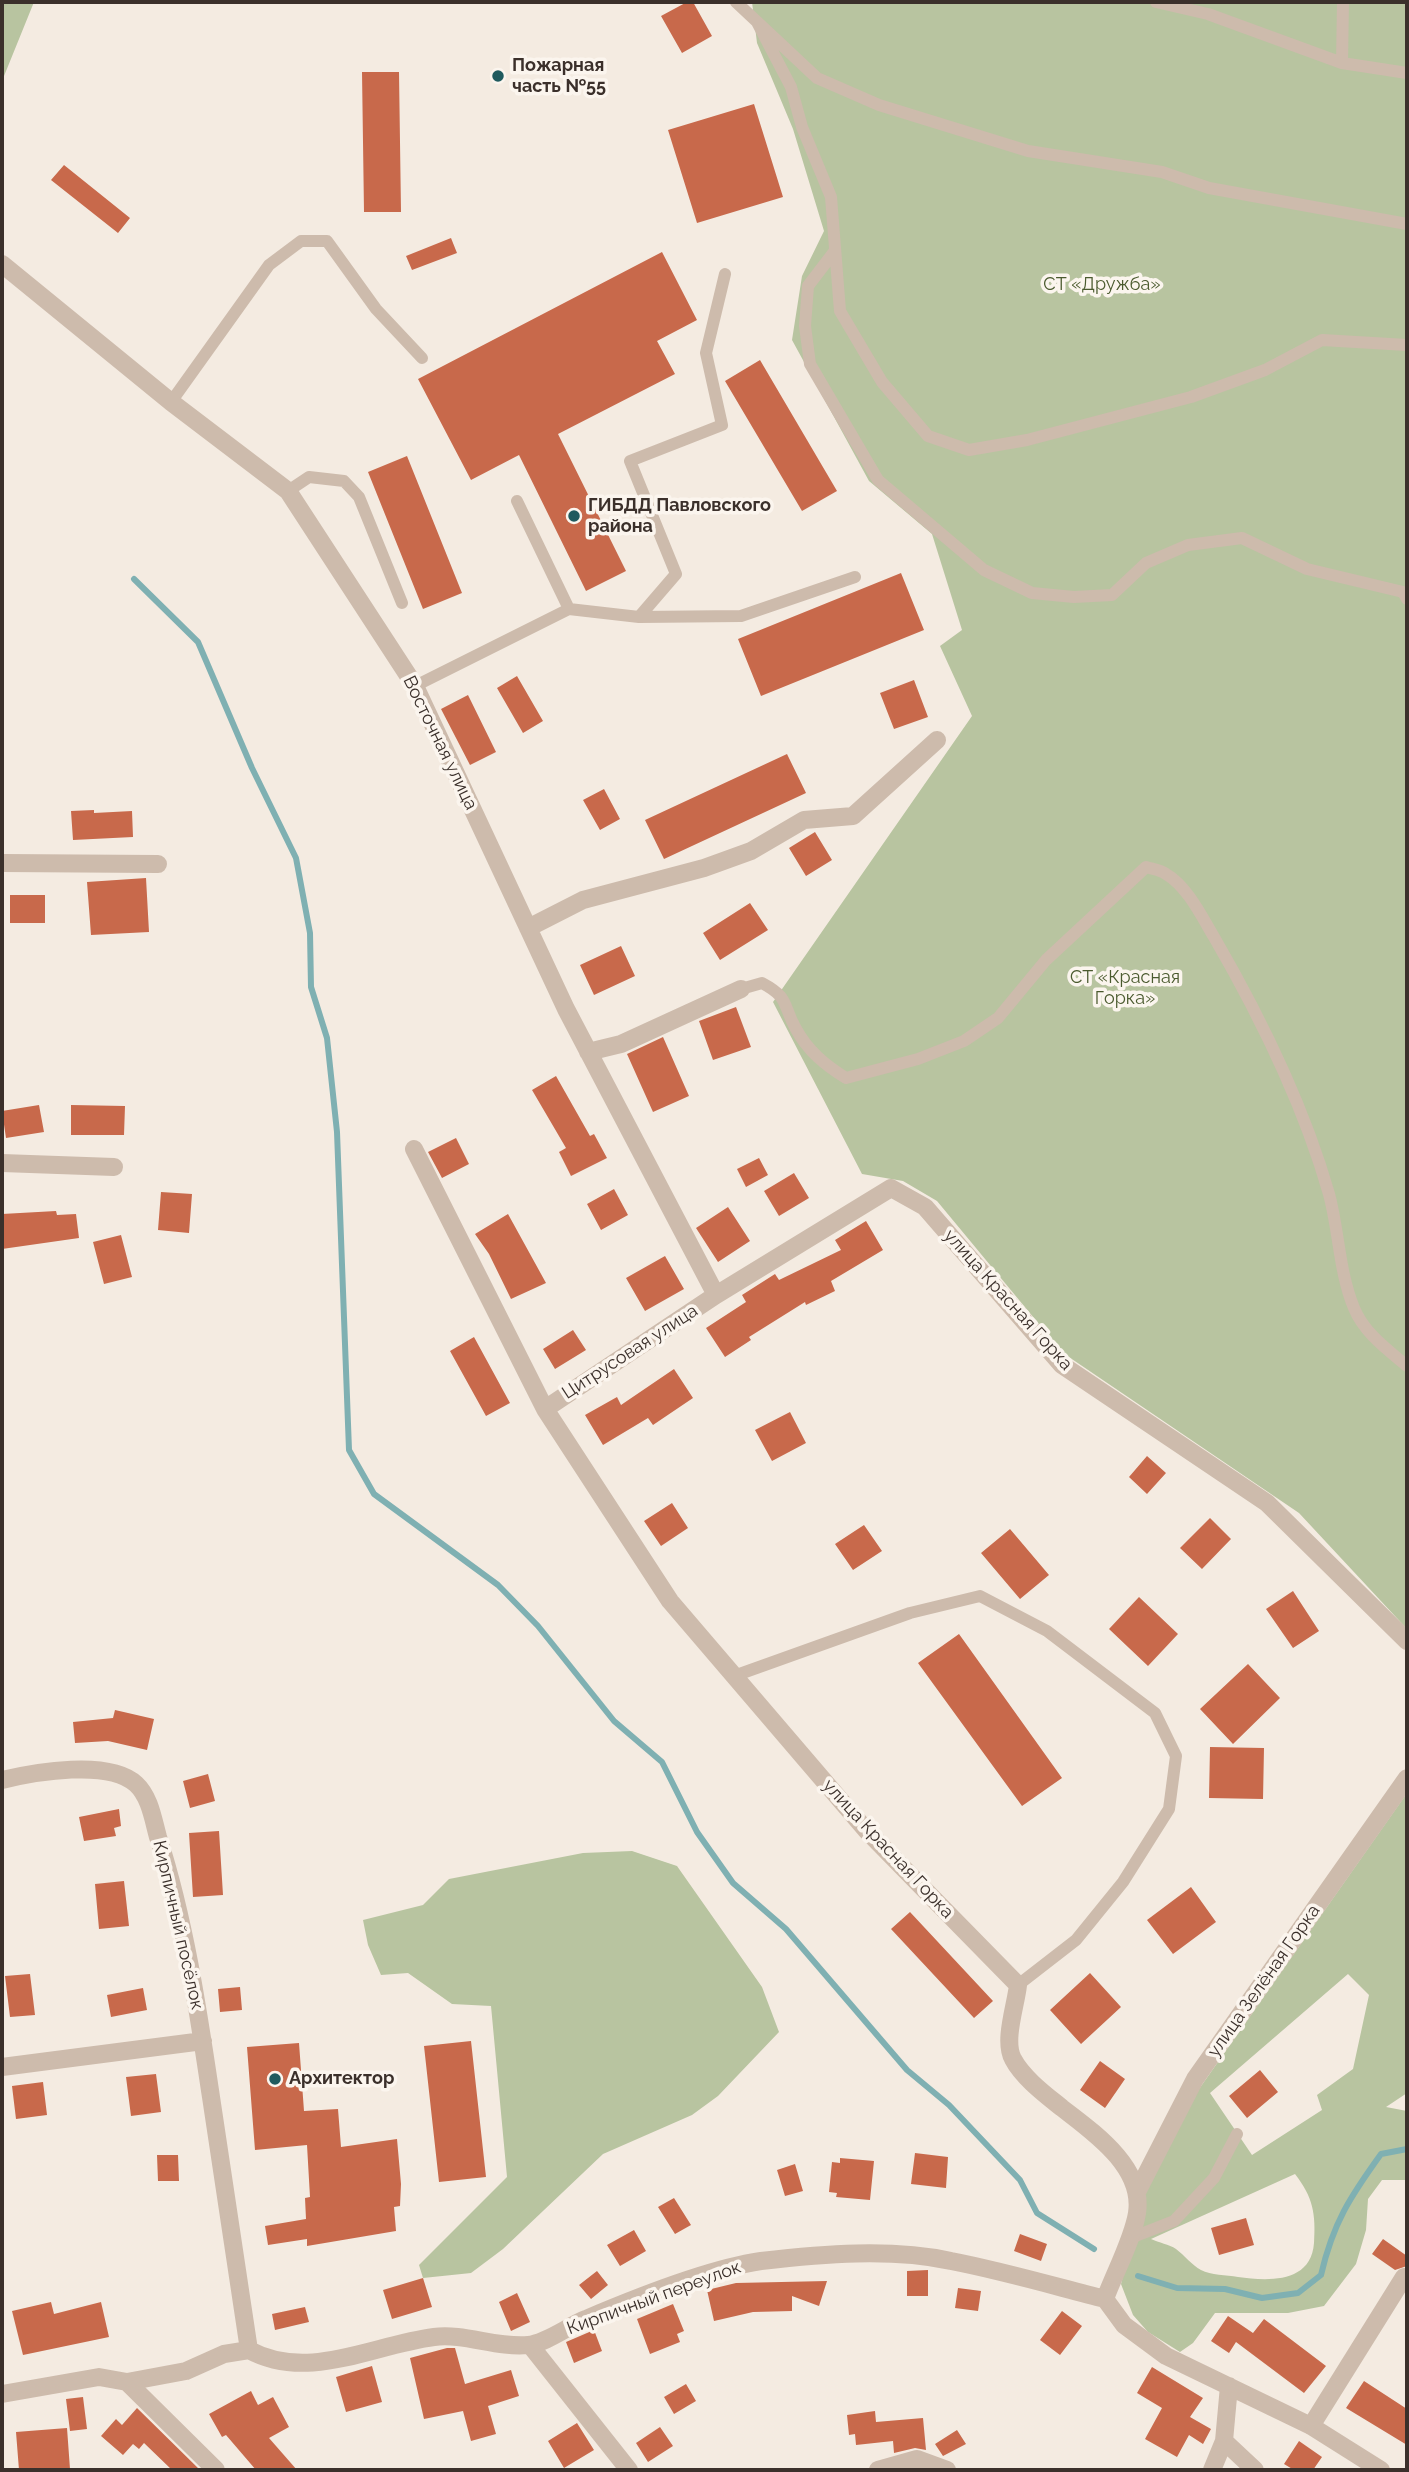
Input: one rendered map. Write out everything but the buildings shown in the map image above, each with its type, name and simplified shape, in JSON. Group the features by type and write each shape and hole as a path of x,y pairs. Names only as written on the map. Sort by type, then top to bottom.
{"street":[{"name":"Восточная улица","path":"2,264 171,402 288,491 415,686 588,1052 716,1295"},
{"path":"528,928 583,900 704,868 751,851 804,820 853,816 937,740"},
{"path":"2,863 158,864"},
{"path":"588,1052 621,1044 741,989"},
{"name":"Цитрусовая улица","path":"414,1149 545,1409 716,1295 891,1188"},
{"path":"2,1163 114,1167"},
{"name":"улица Красная Горка","path":"891,1188 925,1207 1062,1365 1267,1503 1407,1641"},
{"name":"улица Красная Горка","path":"545,1409 670,1601 866,1830 1018,1985"},
{"name":"Кирпичный посёлок","path":"2,1780 22,1775 94,1769 119,1774 134,1782 145,1794 168,1868 203,2041 249,2350"},
{"name":"улица Зелёная Горка","path":"1137,2192 1195,2079 1407,1779"},
{"path":"1018,1985 1008,2038 1012,2058 1042,2092 1103,2140 1123,2165 1137,2192 1137,2214 1105,2299 1124,2325 1166,2356 1311,2426 1381,2470"},
{"path":"2,2067 203,2041"},
{"name":"Кирпичный переулок","path":"249,2350 264,2358 296,2364 348,2357 435,2337 530,2345 586,2319 723,2270 759,2262 810,2257 886,2254 949,2260 1105,2299"},
{"path":"1311,2426 1404,2277 1407,2279"},
{"path":"530,2345 629,2470"},
{"path":"2,2394 99,2377 127,2382 186,2371 224,2354 249,2350"},
{"path":"127,2382 216,2470"},
{"path":"1212,2470 1224,2441 1228,2386"},
{"path":"1224,2441 1255,2470"},
{"path":"878,2470 917,2459 947,2470"}],"lane":[{"path":"736,2 817,78 879,106 1028,151 1162,172 1209,188 1407,224"},
{"path":"1156,2 1208,14 1342,63 1407,73"},
{"path":"1342,63 1343,2"},
{"path":"757,22 791,87 802,127 831,197 840,311 883,382 929,436 969,450 1027,440 1191,397 1265,370 1322,340 1407,345"},
{"path":"171,402 269,265 301,241 327,241 376,309 422,358"},
{"path":"834,252 808,286 805,326 810,364 878,480 984,570 1032,593 1074,597 1112,595 1146,563 1157,558 1188,545 1242,538 1307,569 1403,592 1407,599"},
{"path":"639,617 676,574 630,461 722,425 706,353 724,274"},
{"path":"288,491 309,477 344,481 359,497 402,603"},
{"path":"517,502 569,609"},
{"path":"415,686 569,609 639,617 741,616 855,578"},
{"path":"741,989 762,983 781,993 797,1030 821,1062 846,1078 918,1059 964,1041 998,1018 1046,960 1146,867 1167,874 1195,905 1250,999 1281,1066 1310,1134 1330,1197 1337,1243 1354,1309 1376,1340 1407,1366"},
{"path":"734,1676 910,1613 980,1596 1047,1631 1155,1713 1176,1756 1169,1809 1123,1882 1076,1940 1018,1985"},
{"path":"1128,2239 1174,2221 1214,2178 1237,2134"}],"green space":[{"path":"2,2 34,2 2,81"},
{"path":"752,2 1407,2 1407,1629 1299,1513 1063,1353 937,1201 903,1181 862,1174 773,1002 972,716 940,646 962,630 932,534 869,481 792,340 802,276 824,231 793,129 757,43"},
{"path":"1407,1793 1407,2093 1386,2107 1407,2111 1407,2180 1382,2180 1368,2199 1366,2230 1356,2264 1324,2306 1288,2313 1215,2313 1193,2343 1180,2352 1148,2332 1133,2315 1121,2284 1144,2192 1199,2089","holes":["1348,1974 1369,1995 1353,2069 1317,2095 1322,2110 1252,2155 1210,2093","1295,2174 1306,2190 1314,2223 1311,2256 1305,2266 1296,2273 1274,2279 1209,2273 1198,2268 1173,2247 1151,2239"]},
{"path":"632,1851 677,1866 762,1987 779,2032 718,2096 692,2115 603,2154 503,2249 471,2273 423,2278 419,2265 507,2177 491,2006 452,2004 408,1973 381,1975 368,1945 363,1920 423,1905 449,1879 583,1853"}],"waterway":[{"path":"134,579 198,642 252,768 296,858 310,933 311,987 327,1038 337,1132 349,1450 374,1494 498,1585 538,1626 614,1721 662,1762 697,1832 733,1883 786,1929 907,2070 949,2105 1020,2180 1037,2213 1094,2249"},
{"path":"1138,2276 1177,2288 1225,2289 1262,2298 1298,2293 1321,2275 1337,2225 1381,2154 1407,2149"}],"place":[{"name":"Пожарная часть №55","path":"498,76"},
{"name":"ГИБДД Павловского района","path":"574,516"},
{"name":"Архитектор","path":"275,2079"}],"park label":[{"name":"СТ «Дружба»","path":"1102,285"},
{"name":"СТ «Красная Горка»","path":"1125,988"}]}
